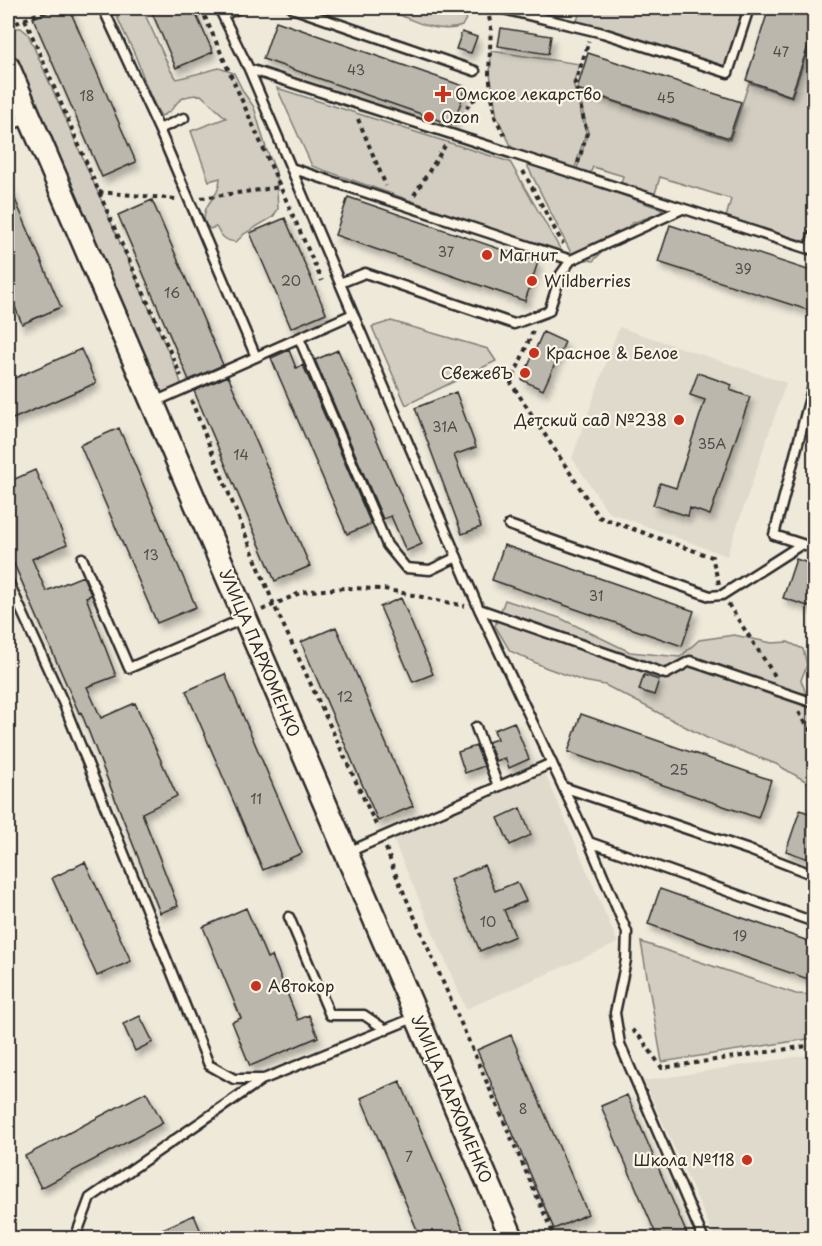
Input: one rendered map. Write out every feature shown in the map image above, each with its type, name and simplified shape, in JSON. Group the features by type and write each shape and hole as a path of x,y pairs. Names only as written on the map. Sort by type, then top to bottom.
{"street":[{"name":"УЛИЦА ПАРХОМЕНКО","path":"8,67 512,1239"}],"lane":[{"path":"103,8 159,129 256,357"},
{"path":"239,8 221,11 249,69 479,609 589,842 627,932 626,960 615,1017 620,1044 703,1239"},
{"path":"292,8 475,71"},
{"path":"499,8 592,30 728,73 749,8"},
{"path":"249,69 809,249 814,233"},
{"path":"8,126 29,118"},
{"path":"159,129 184,118"},
{"path":"291,168 571,260"},
{"path":"340,284 365,273 514,324 549,311 561,274 571,260 682,208"},
{"path":"152,403 353,314"},
{"path":"299,338 387,545 406,568 430,570 457,557"},
{"path":"814,382 774,535 814,548"},
{"path":"509,525 710,596 722,595 802,544"},
{"path":"82,558 129,668 245,618"},
{"path":"8,581 63,702 209,1065 234,1079 264,1079"},
{"path":"479,609 666,674 690,661 814,703"},
{"path":"476,727 498,786"},
{"path":"346,853 552,763"},
{"path":"563,787 749,849 814,875"},
{"path":"589,842 814,922"},
{"path":"289,917 330,1015 364,1015 386,1030"},
{"path":"80,1239 77,1233 90,1198 264,1079 417,1017"}],"path":[{"path":"8,27 50,8"},
{"path":"487,8 491,26 489,74 495,117 555,226 571,260"},
{"path":"25,19 186,388 274,605 382,837 393,868 555,1239"},
{"path":"575,173 587,133 575,83 592,30"},
{"path":"351,102 392,201"},
{"path":"99,192 189,200 281,187"},
{"path":"514,324 533,330 511,383 599,517 712,557 722,595 814,737"},
{"path":"245,618 302,592 344,588 384,589 479,609"},
{"path":"615,1017 641,1038 662,1068 814,1045"}],"shaded area":[{"path":"439,7 459,12 467,17 462,26 442,29 422,24 383,8"},
{"path":"114,8 142,8 171,71 177,79 219,68 234,73 254,107 276,172 278,209 273,217 244,234 236,242 224,238 216,227 210,229 204,223 206,209 217,192 220,178 209,181 191,131 226,118 201,95 184,97 161,116 149,94"},
{"path":"581,8 746,8 727,71 576,24"},
{"path":"21,28 28,34 178,374 181,383 175,391 159,394 8,57 8,31"},
{"path":"814,33 814,228 808,248 725,221 731,199 660,177 654,197 620,187 623,176 593,167 589,176 576,172 588,132 577,90 730,140 749,83 792,97"},
{"path":"491,51 580,64 573,83 586,132 574,171 514,152 497,117 490,74"},
{"path":"277,88 510,162 563,254 312,166"},
{"path":"525,161 667,211 632,223 593,261 573,257"},
{"path":"391,321 488,349 496,361 406,405 372,327"},
{"name":"Детский сад №238","path":"619,327 786,383 727,556 608,512 572,458"},
{"path":"505,600 560,618 630,652 680,657 699,640 734,635 772,643 788,642 803,649 807,665 801,680 814,715 814,786 776,764 707,738 605,685 583,681 510,651 495,626"},
{"path":"545,773 618,943 466,1009 393,839"},
{"path":"641,942 796,994 814,995 814,1038 662,1062"},
{"name":"Школа №118","path":"814,1054 814,1238 715,1238 644,1081"}],"building":[{"path":"59,8 69,8 136,162 102,177 33,18"},
{"path":"150,8 193,8 213,52 176,68"},
{"path":"769,8 814,8 814,29 791,96 746,80"},
{"path":"276,21 466,87 453,125 263,59"},
{"path":"501,28 551,36 548,54 498,46"},
{"path":"462,32 477,37 471,53 456,49"},
{"path":"588,53 741,102 729,138 577,89"},
{"path":"8,183 61,307 22,324 8,290"},
{"path":"348,197 538,262 525,301 335,235"},
{"path":"152,200 223,365 189,380 118,215"},
{"path":"285,218 326,313 291,328 250,233"},
{"path":"670,225 814,272 814,301 811,311 658,262"},
{"path":"543,332 565,342 543,390 522,380"},
{"path":"81,349 96,383 8,421 8,381"},
{"path":"289,350 296,368 303,365 371,524 347,534 271,358"},
{"path":"338,350 422,544 406,551 391,516 383,519 315,360"},
{"path":"698,373 732,385 730,390 750,397 710,515 690,508 688,516 653,505 660,483 676,488 705,400 690,395"},
{"path":"228,376 310,566 275,581 194,391"},
{"path":"456,392 476,447 454,455 481,527 462,534 415,408"},
{"path":"119,428 196,607 157,623 80,445"},
{"path":"35,470 67,544 32,559 46,591 83,576 91,595 86,597 116,676 87,687 101,718 135,703 177,796 142,813 178,906 160,913 81,712 79,713 8,550 8,482"},
{"path":"504,545 694,611 682,646 492,580"},
{"path":"796,559 814,565 814,608 783,598"},
{"path":"401,598 433,674 413,682 380,607"},
{"path":"336,627 413,806 378,821 301,642"},
{"path":"225,674 302,853 263,870 186,691"},
{"path":"644,675 659,680 654,695 639,690"},
{"path":"581,714 771,780 758,818 568,752"},
{"path":"514,722 529,759 509,768 505,758 496,761 488,742 497,739 494,730"},
{"path":"476,746 484,766 465,773 458,752"},
{"path":"520,808 531,835 510,845 498,818"},
{"path":"800,810 814,815 814,861 786,851"},
{"path":"85,862 131,961 97,976 52,878"},
{"path":"484,865 495,891 517,882 526,901 504,910 515,936 480,951 450,880"},
{"path":"660,889 814,943 814,981 648,924"},
{"name":"Автокор","path":"246,908 267,958 272,956 298,1020 309,1015 318,1037 250,1066 232,1022 241,1018 203,927"},
{"path":"140,1016 153,1042 135,1051 123,1024"},
{"path":"511,1035 588,1214 554,1229 477,1050"},
{"path":"400,1081 467,1239 421,1239 361,1098"},
{"path":"146,1092 163,1123 41,1188 25,1156"},
{"path":"627,1095 689,1239 658,1239 601,1106"},
{"path":"194,1215 204,1239 140,1239"}],"place":[{"name":"Омское лекарство","path":"443,94"},
{"name":"Ozon","path":"429,117"},
{"name":"Магнит","path":"487,255"},
{"name":"Wildberries","path":"532,281"},
{"name":"Красное & Белое","path":"534,353"},
{"name":"СвежевЪ","path":"525,373"},
{"name":"Детский сад №238","path":"679,420"},
{"name":"Автокор","path":"256,986"},
{"name":"Школа №118","path":"747,1160"}]}
